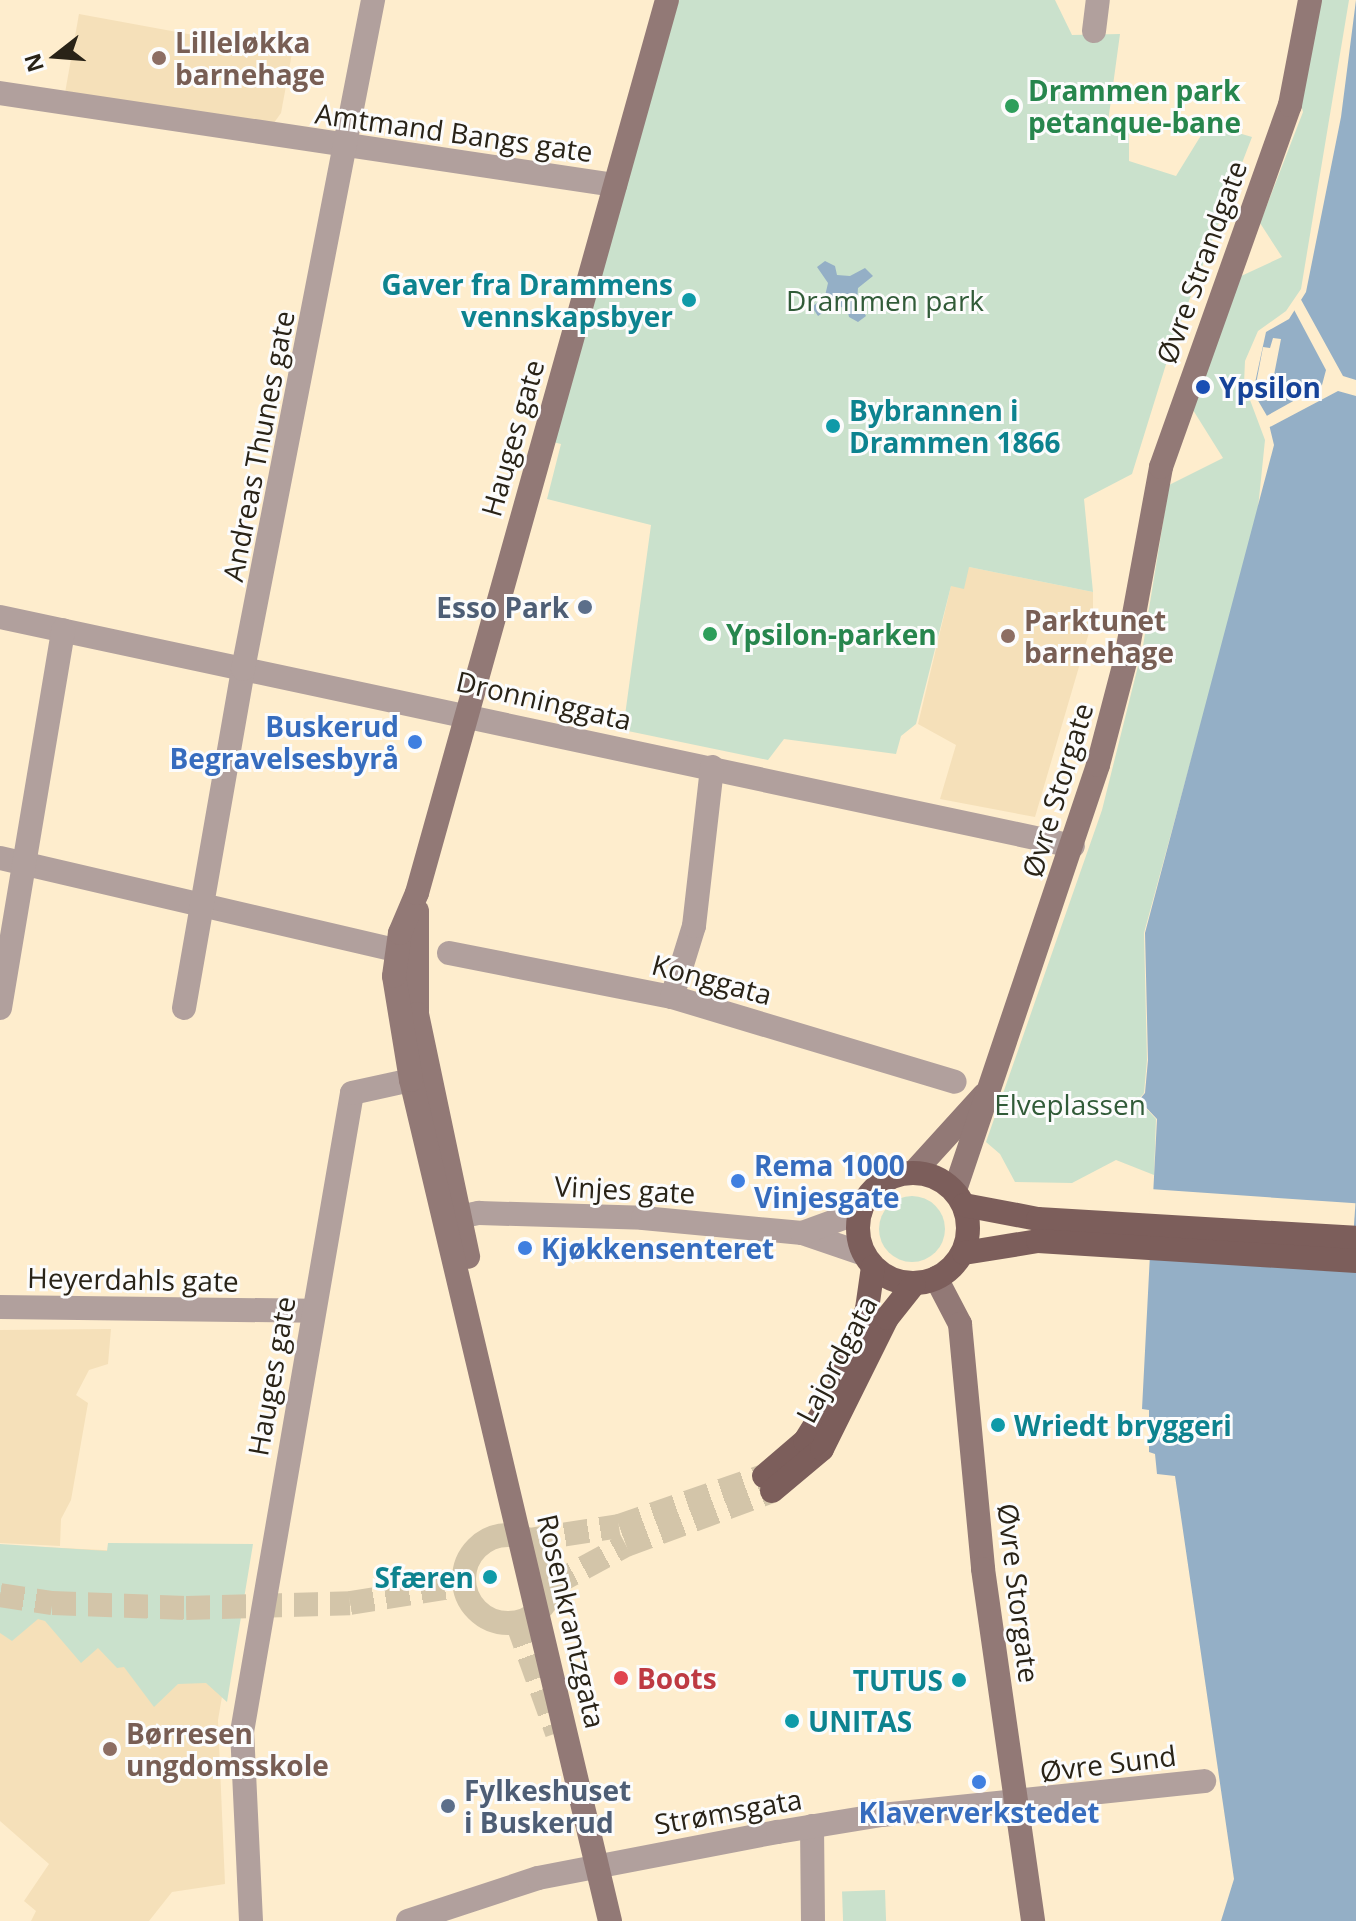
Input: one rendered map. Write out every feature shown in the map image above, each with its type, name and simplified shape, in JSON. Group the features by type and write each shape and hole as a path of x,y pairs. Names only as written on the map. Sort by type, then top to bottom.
{"main road":[{"path":"964,1253 968,1222 959,1198 941,1180 913,1173 880,1184 860,1212 869,1261 925,1281 964,1253 1019,1242 1125,1234 1356,1238"},
{"path":"959,1198 1017,1217 1125,1234 1356,1261"},
{"name":"Lajordgata","path":"869,1261 867,1309 840,1385 805,1441 768,1484 822,1449 887,1318 925,1281"}],"street":[{"name":"Andreas Thunes gate","path":"184,1008 243,669 348,147 373,0"},
{"name":"Hauges gate","path":"251,1921 242,1732 352,1093 421,1078 395,995 417,893 464,714 667,0"},
{"path":"1094,31 1098,0"},
{"name":"Øvre Strandgate","path":"1154,496 1199,351 1290,105 1310,0"},
{"name":"Amtmand Bangs gate","path":"0,93 615,185"},
{"name":"Øvre Storgate","path":"959,1198 986,1093 1073,846 1126,658 1154,496"},
{"name":"Dronninggata","path":"0,617 464,714 483,723 712,767 1073,846"},
{"path":"0,1008 63,630"},
{"path":"672,997 694,926 712,767"},
{"path":"0,858 405,953"},
{"name":"Konggata","path":"449,953 672,997 955,1082"},
{"name":"Rosenkrantzgata","path":"421,1078 478,1314 475,1334 610,1921"},
{"name":"Øvre Storgate","path":"913,1173 986,1093"},
{"name":"Vinjes gate","path":"802,1233 860,1212"},
{"name":"Vinjes gate","path":"454,1218 643,1218 802,1233 869,1261"},
{"name":"Øvre Storgate","path":"925,1281 960,1324 983,1569 1019,1804 1033,1921"},
{"name":"Heyerdahls gate","path":"0,1307 313,1311"},
{"name":"Øvre Sund","path":"1019,1804 1204,1781"},
{"name":"Strømsgata","path":"408,1921 538,1878 598,1865 812,1826 1019,1804"},
{"path":"812,1826 813,1921"}],"shaded area":[{"path":"79,14 292,53 281,113 271,127 65,93"},
{"path":"969,567 1093,592 1093,619 1035,817 940,799 956,745 918,724 951,586"},
{"path":"111,1329 108,1364 89,1370 76,1395 88,1403 71,1500 61,1519 60,1546 0,1543 0,1330"},
{"name":"Børresen ungdomsskole","path":"0,1545 246,1557 218,1720 225,1884 172,1892 149,1921 31,1921 36,1911 24,1901 49,1864 0,1821"}],"green space":[{"name":"Drammen park","path":"679,0 1055,0 1072,35 1120,34 1108,122 1129,127 1129,161 1176,176 1208,124 1252,137 1172,345 1132,474 1084,499 1093,592 969,567 964,589 951,586 916,724 901,736 896,754 784,739 768,760 623,730 651,525 547,499 561,444 553,442"},
{"name":"Elveplassen","path":"1317,0 1349,0 1301,289 1286,311 1258,331 1245,361 1244,384 1265,440 1257,518 1144,933 1147,1060 1144,1093 1138,1100 1156,1119 1154,1175 1116,1160 1072,1183 1015,1182 1000,1154 986,1142 1102,810 1143,646 1169,485 1223,458 1193,410 1239,277 1282,257 1260,223 1303,112 1300,100"},
{"path":"912,1196 925,1199 935,1206 942,1216 945,1229 942,1242 935,1252 925,1259 912,1262 899,1259 889,1252 882,1242 879,1229 882,1216 889,1206 899,1199"},
{"path":"108,1543 253,1544 227,1702 206,1683 178,1684 154,1707 124,1667 117,1668 98,1648 81,1663 45,1621 38,1619 12,1641 0,1633 0,1544 107,1551"},
{"path":"885,1890 886,1921 843,1921 842,1892"}],"water":[{"path":"1356,0 1356,1921 1221,1921 1234,1879 1175,1476 1157,1474 1155,1454 1149,1452 1149,1410 1142,1409 1157,1119 1139,1100 1145,1093 1148,1060 1145,933 1274,445 1267,416 1253,392 1266,332 1289,319 1306,292 1341,117"},
{"path":"825,261 835,266 837,275 850,276 865,268 873,276 858,288 857,301 866,316 858,322 849,317 847,308 833,306 818,316 812,307 825,296 828,283 817,267"}],"pier":[{"name":"Ypsilon","path":"1299,296 1343,376 1356,380 1356,396 1338,391 1266,429 1263,418 1322,385 1326,370 1292,306"},
{"path":"1273,338 1281,339 1269,401 1261,399 1264,386 1256,384 1263,347 1270,348"},
{"path":"1150,1189 1355,1203 1351,1271 1145,1257"}],"tunnel":[{"path":"529,1540 619,1526 764,1476"},
{"path":"552,1585 626,1545 772,1491"},
{"path":"508,1535 525,1538 539,1548 549,1562 552,1579 549,1596 539,1610 525,1620 508,1623 491,1620 477,1610 467,1596 464,1579 467,1562 477,1548 491,1538 508,1535"},
{"path":"0,1595 52,1603 186,1608 350,1603 464,1585"},
{"path":"517,1622 557,1733"}],"place":[{"name":"Lilleløkka barnehage","path":"159,58"},
{"name":"Drammen park petanque-bane","path":"1012,106"},
{"name":"Gaver fra Drammens vennskapsbyer","path":"689,300"},
{"name":"Ypsilon","path":"1203,387"},
{"name":"Bybrannen i Drammen 1866","path":"833,426"},
{"name":"Esso Park","path":"585,607"},
{"name":"Ypsilon-parken","path":"710,634"},
{"name":"Parktunet barnehage","path":"1008,636"},
{"name":"Buskerud Begravelsesbyrå","path":"415,742"},
{"name":"Rema 1000 Vinjesgate","path":"738,1181"},
{"name":"Kjøkkensenteret","path":"525,1248"},
{"name":"Wriedt bryggeri","path":"998,1425"},
{"name":"Sfæren","path":"490,1577"},
{"name":"Boots","path":"621,1678"},
{"name":"TUTUS","path":"959,1680"},
{"name":"UNITAS","path":"792,1721"},
{"name":"Børresen ungdomsskole","path":"110,1749"},
{"name":"Klaververkstedet","path":"979,1782"},
{"name":"Fylkeshuset i Buskerud","path":"448,1806"}]}
